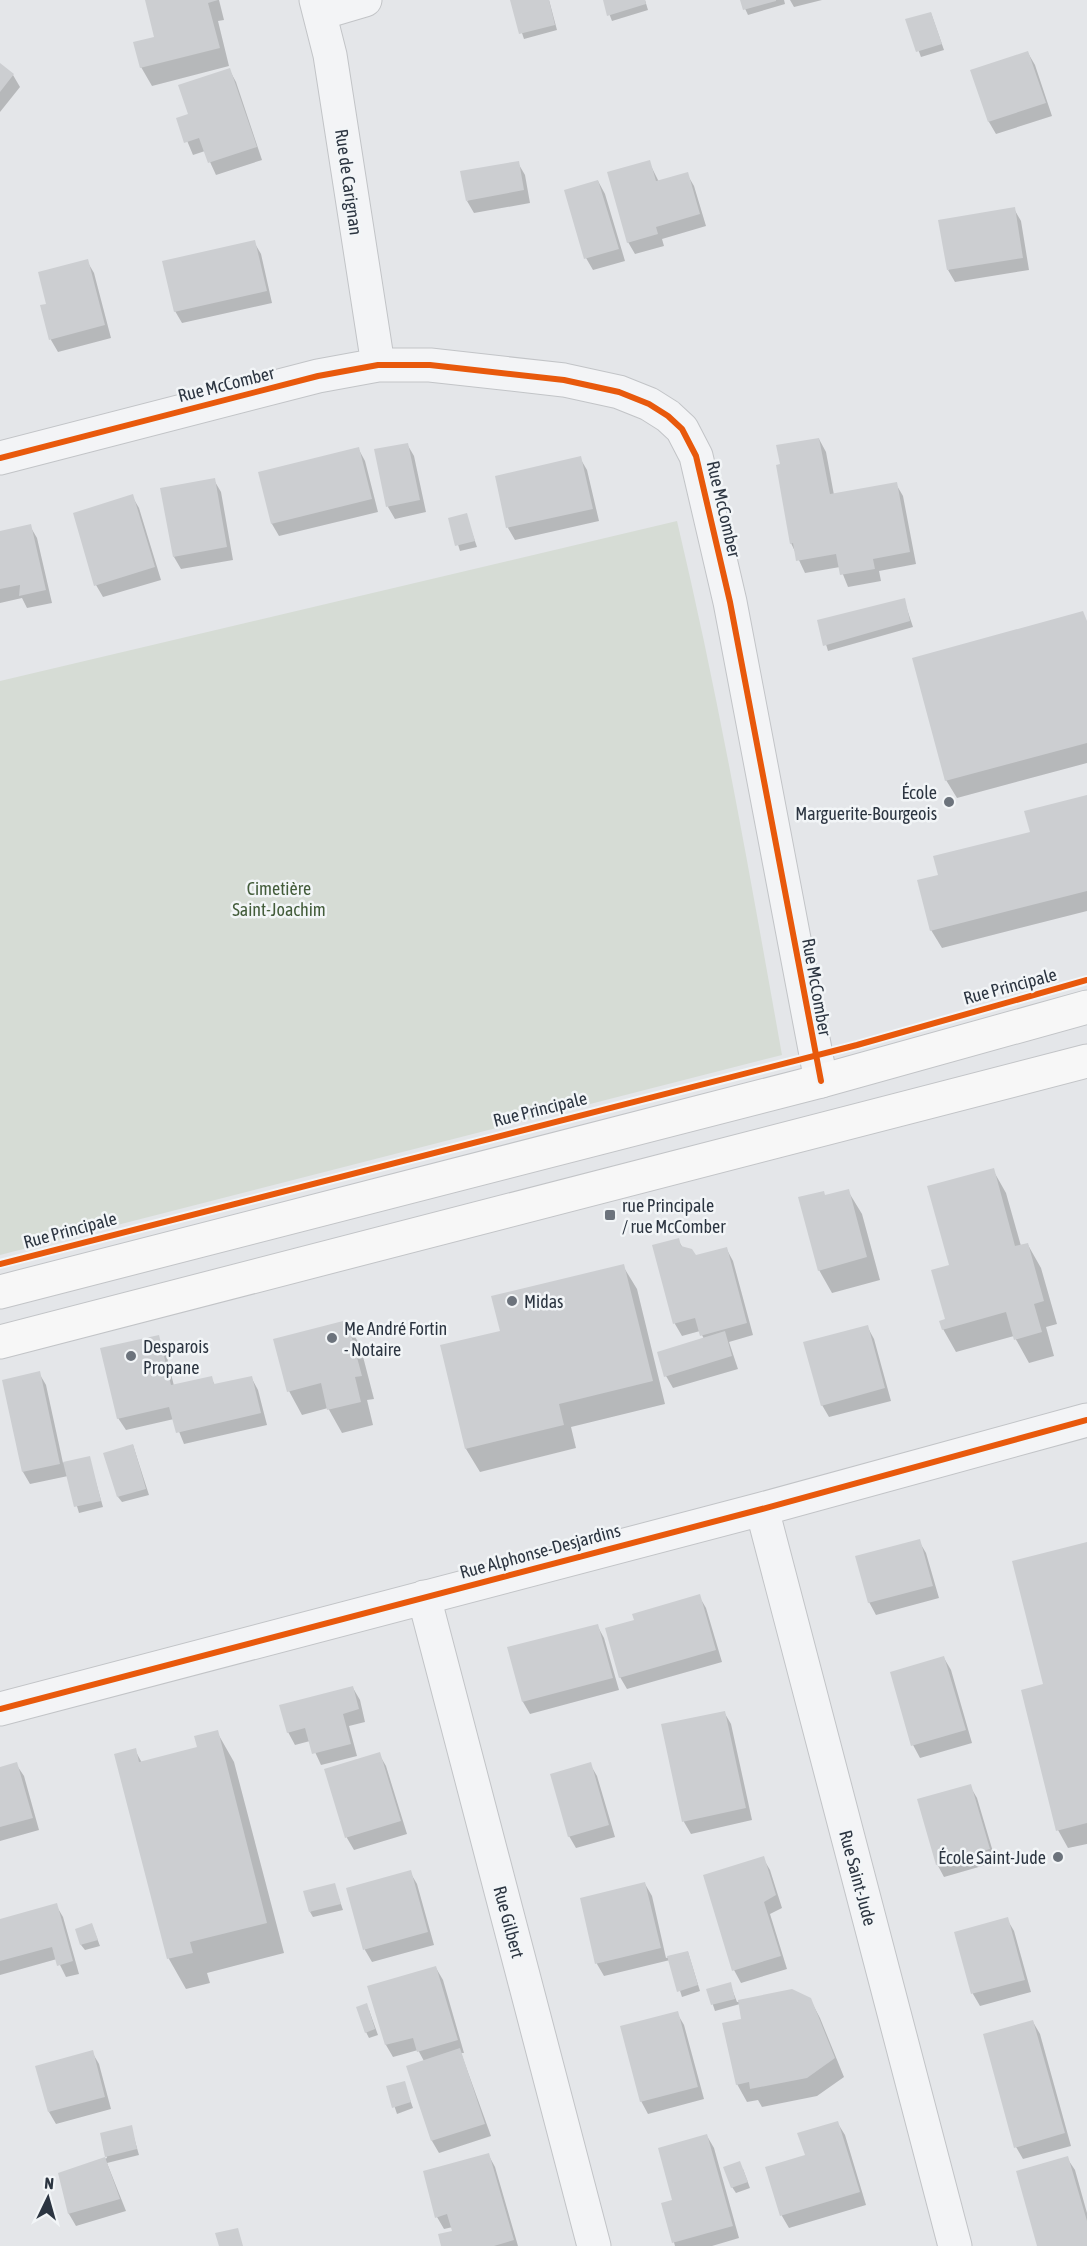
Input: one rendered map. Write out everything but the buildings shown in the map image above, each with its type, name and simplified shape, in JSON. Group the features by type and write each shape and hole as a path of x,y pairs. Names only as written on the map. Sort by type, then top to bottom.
{"street":[{"path":"318,7 365,0"},
{"name":"Rue de Carignan","path":"318,7 330,55 378,365"},
{"name":"Rue McComber","path":"0,458 318,376 378,365 430,365 592,385 649,404 668,416 690,442 696,456 730,602 821,1081"},
{"path":"0,1292 821,1081 1087,1007"},
{"path":"0,1342 1087,1061"},
{"name":"Rue Alphonse-Desjardins","path":"0,1709 762,1509 1087,1420"},
{"name":"Rue Saint-Jude","path":"762,1509 956,2246"},
{"name":"Rue Gilbert","path":"424,1597 594,2246"}],"green space":[{"name":"Cimetière Saint-Joachim","path":"677,521 720,721 782,1055 0,1255 0,681"}],"cycle path":[{"path":"0,458 318,376 378,365 430,365 564,380 619,392 649,404 668,416 682,429 696,456 730,602 821,1081"},
{"name":"Rue Principale","path":"0,1264 857,1045 1087,980"},
{"path":"0,1709 762,1509 1087,1420"}],"place":[{"name":"École Marguerite-Bourgeois","path":"949,802"},
{"name":"rue Principale / rue McComber","path":"610,1215"},
{"name":"Midas","path":"512,1301"},
{"name":"Me André Fortin - Notaire","path":"332,1338"},
{"name":"Desparois Propane","path":"131,1356"},
{"name":"École Saint-Jude","path":"1058,1857"}]}
